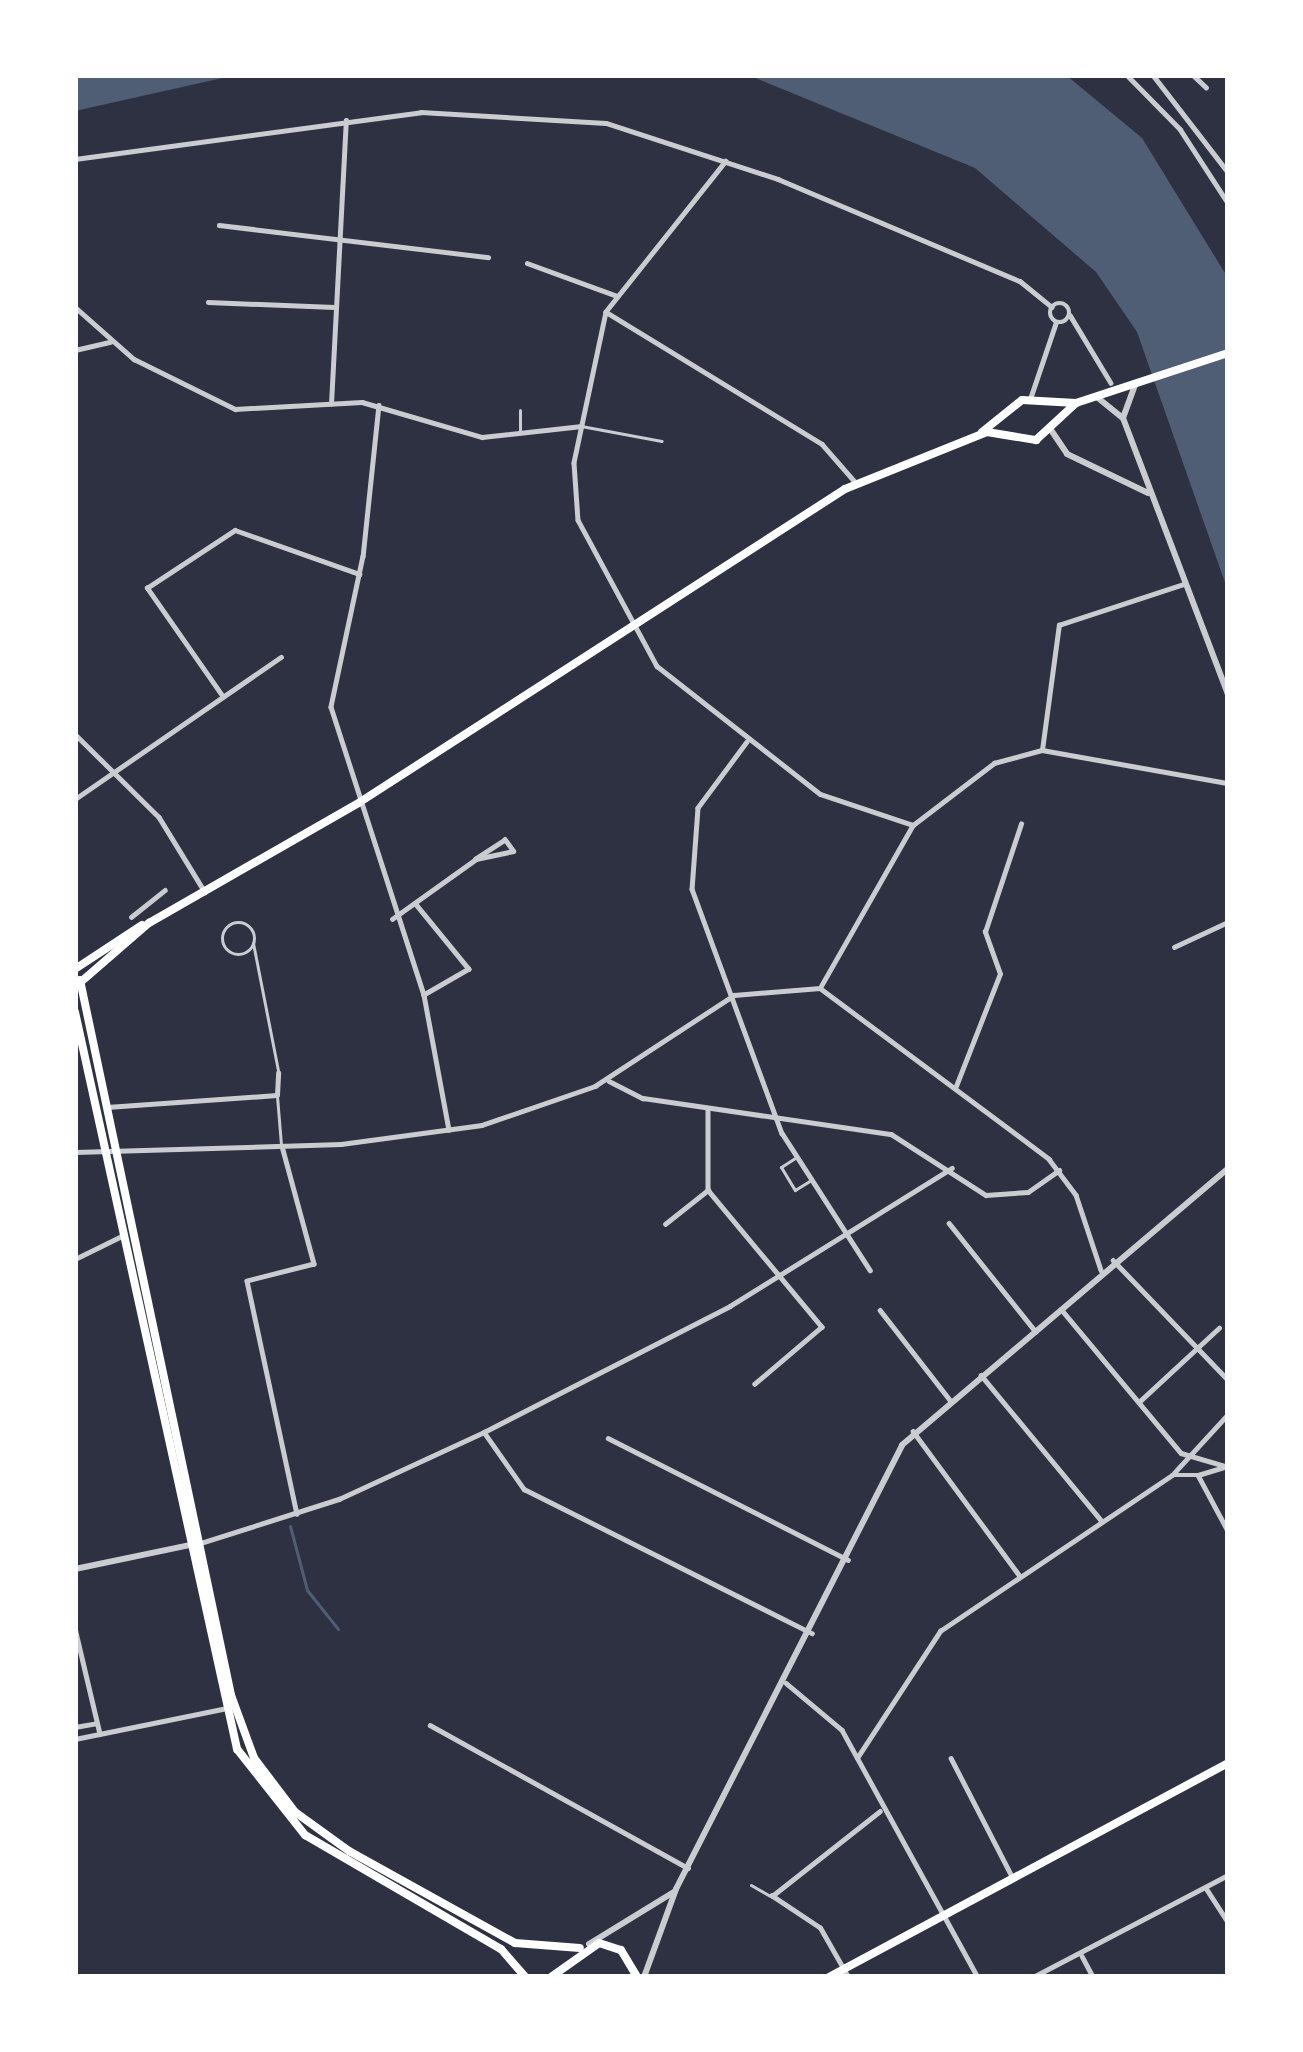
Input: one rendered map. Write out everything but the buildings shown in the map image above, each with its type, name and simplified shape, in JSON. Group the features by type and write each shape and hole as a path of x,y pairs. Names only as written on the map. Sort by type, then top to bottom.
{"main road":[{"path":"640,1977 621,1950 515,1943 290,1806 236,1715 77,977 149,923 360,802 856,483 977,435 1030,399 1045,406 1076,403 1228,352"},
{"path":"977,435 1014,434 1032,441 1076,403"},
{"path":"1045,406 1050,423"},
{"path":"1009,415 1014,434"},
{"path":"75,1012 223,1709 250,1774 294,1826 501,1949 525,1977"},
{"path":"829,1977 845,1973 939,1917 1228,1762"},
{"path":"551,1977 585,1946"}],"street":[{"path":"1127,75 1170,115 1228,203"},
{"path":"1153,75 1184,106 1226,169 1211,174"},
{"path":"1192,75 1206,87"},
{"path":"1170,115 1184,106"},
{"path":"75,159 346,120 549,116 726,160 1020,281 1070,315 1111,383"},
{"path":"331,405 336,236 346,120"},
{"path":"726,160 606,312 581,426 574,506 632,625 670,680 747,742 832,800 913,825"},
{"path":"219,225 488,256"},
{"path":"526,263 617,296"},
{"path":"208,302 335,308"},
{"path":"75,307 111,341 226,407 379,405 456,434 520,434 581,426"},
{"path":"1030,399 1056,322 1052,307"},
{"path":"606,312 822,445 856,483"},
{"path":"1056,322 1070,315"},
{"path":"75,350 111,341"},
{"path":"1124,418 1139,382"},
{"path":"1095,397 1124,418 1228,694"},
{"path":"379,405 359,574 331,706 392,919 424,995 449,1130"},
{"path":"1050,423 1067,454 1151,495"},
{"path":"1125,480 1140,464"},
{"path":"223,697 147,589 235,530 359,574"},
{"path":"1042,750 1059,625 1184,584"},
{"path":"75,799 281,657"},
{"path":"75,734 160,817 205,892"},
{"path":"747,742 698,808 692,889 797,1157 870,1270"},
{"path":"820,988 913,825 994,764 1042,750 1228,783"},
{"path":"956,1086 1000,974 985,932 1021,824"},
{"path":"392,919 414,902 476,859 505,840 513,851 495,863 476,859"},
{"path":"131,917 165,890"},
{"path":"414,902 469,969 424,995"},
{"path":"1174,947 1228,922"},
{"path":"75,1152 281,1145 449,1130 608,1080 734,995 820,988 956,1086 1059,1170 1101,1270"},
{"path":"107,1106 277,1095 278,1073"},
{"path":"608,1080 631,1096 882,1132 952,1168 991,1196 1028,1192 1059,1170"},
{"path":"708,1107 708,1190 822,1327 755,1384"},
{"path":"281,1145 310,1247 311,1268 247,1281 297,1514"},
{"path":"75,1569 202,1543 297,1514 484,1432 779,1277 952,1168"},
{"path":"640,1977 676,1889 812,1634 913,1430 1228,1169"},
{"path":"665,1224 708,1190"},
{"path":"949,1223 1036,1331"},
{"path":"75,1259 124,1235"},
{"path":"1113,1260 1228,1380"},
{"path":"1061,1309 1180,1453 1226,1466"},
{"path":"880,1310 950,1400"},
{"path":"1139,1402 1219,1328"},
{"path":"981,1376 1101,1521"},
{"path":"1172,1475 1180,1453 1228,1414"},
{"path":"913,1430 1020,1576"},
{"path":"484,1432 524,1489 812,1634"},
{"path":"608,1438 848,1560"},
{"path":"857,1758 935,1635 1172,1475 1198,1475 1226,1466"},
{"path":"1198,1475 1228,1531"},
{"path":"75,1628 100,1734"},
{"path":"786,1683 823,1705 857,1758 939,1917 978,1977"},
{"path":"75,1739 223,1709"},
{"path":"75,1727 97,1723"},
{"path":"430,1725 688,1868"},
{"path":"951,1757 1013,1878"},
{"path":"845,1973 820,1928 772,1896 882,1810"},
{"path":"1033,1977 1082,1956 1228,1875"},
{"path":"1207,1888 1228,1922"},
{"path":"585,1946 676,1889"},
{"path":"1082,1956 1093,1977"}],"lane":[{"path":"520,410 520,434"},
{"path":"581,426 662,441"},
{"path":"253,943 232,952 223,932 246,923 253,943 278,1073"},
{"path":"277,1095 281,1145"},
{"path":"797,1157 781,1167 795,1190 812,1179"},
{"path":"751,1885 772,1896"}],"water":[{"path":"75,75 236,75 75,111"},
{"path":"748,75 1066,75 1142,138 1228,278 1228,591 1137,332 1096,272 975,168"}],"waterway":[{"path":"290,1526 307,1590 338,1629"}]}
